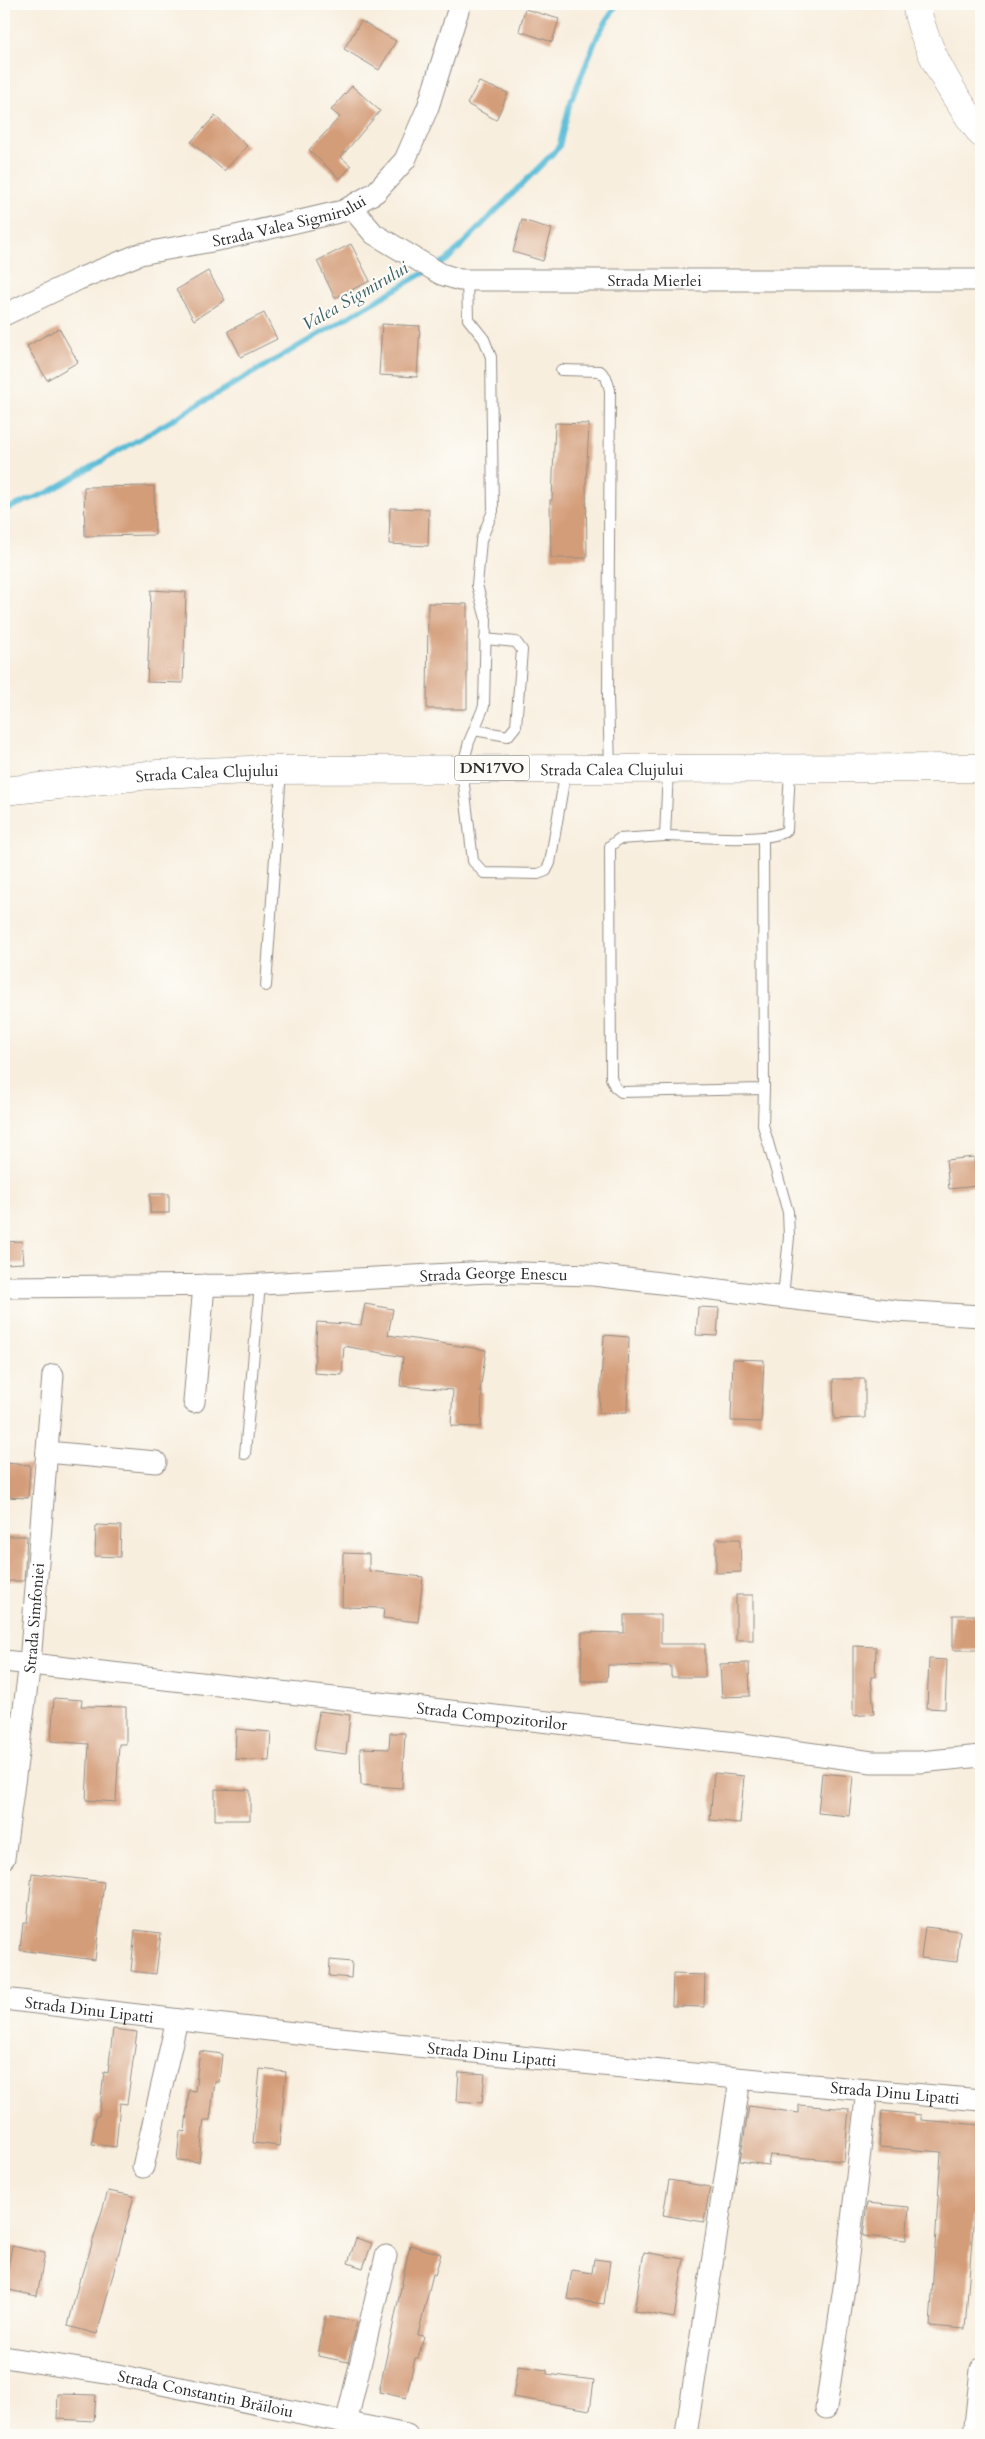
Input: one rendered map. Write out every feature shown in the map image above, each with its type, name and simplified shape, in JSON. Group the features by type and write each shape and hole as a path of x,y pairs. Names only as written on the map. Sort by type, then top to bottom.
{"main road":[{"path":"916,4 931,48 950,87 981,133"},
{"name":"Strada Calea Clujului","path":"4,791 158,774 282,769 981,768"}],"street":[{"name":"Strada Valea Sigmirului","path":"4,315 80,279 140,254 232,237 343,211 376,192 405,160 428,107 460,4"},
{"name":"Strada Mierlei","path":"351,207 374,234 434,270 467,280 981,280"},
{"name":"Strada George Enescu","path":"4,1287 260,1284 488,1272 593,1275 896,1310 981,1316"},
{"path":"194,1402 204,1285"},
{"name":"Strada Simfoniei","path":"4,1852 30,1663 53,1375"},
{"path":"47,1452 156,1462"},
{"name":"Strada Compozitorilor","path":"4,1661 736,1743 872,1762 920,1762 981,1756"},
{"name":"Strada Dinu Lipatti","path":"4,1999 176,2020 740,2079 981,2100"},
{"path":"143,2167 176,2020"},
{"path":"686,2435 740,2079"},
{"path":"826,2408 845,2281 867,2090"},
{"path":"346,2424 386,2256"},
{"name":"Strada Constantin Brăiloiu","path":"4,2357 118,2375 346,2424 407,2435"},
{"path":"974,2435 981,2369"}],"lane":[{"path":"467,280 468,319 484,339 491,357 493,511 481,540 477,585 486,619 484,706 462,768 473,861 484,873 538,874 546,870 550,864 566,768"},
{"path":"561,370 600,371 606,377 610,390 608,698 610,768"},
{"path":"474,730 508,736 516,726 522,650 516,642 485,639"},
{"path":"664,836 668,768"},
{"path":"764,1090 621,1092 615,1087 611,1078 610,846 619,838 664,836 763,838 781,835 787,830 791,768"},
{"path":"266,986 282,769"},
{"path":"763,838 763,1125 788,1212 789,1237 783,1297"},
{"path":"245,1454 260,1284"}],"building":[{"path":"525,9 559,19 552,42 519,31"},
{"path":"361,21 396,41 379,70 344,49"},
{"path":"479,82 508,93 496,120 467,104"},
{"path":"352,86 380,111 341,157 351,166 340,179 309,150 340,117 331,110"},
{"path":"215,116 247,146 224,171 191,142"},
{"path":"522,220 552,229 543,261 513,252"},
{"path":"351,244 370,281 335,298 317,261"},
{"path":"208,271 225,300 194,320 176,290"},
{"path":"264,313 277,339 241,357 228,331"},
{"path":"382,324 420,326 417,377 379,375"},
{"path":"59,328 78,362 47,380 27,346"},
{"path":"555,423 589,424 586,482 587,558 551,558 550,500 552,500"},
{"path":"154,486 155,535 85,536 84,487"},
{"path":"390,508 429,509 428,546 389,544"},
{"path":"151,590 186,592 183,683 147,682"},
{"path":"428,603 467,604 467,709 427,709"},
{"path":"974,1157 977,1186 949,1189 946,1160"},
{"path":"150,1194 169,1194 169,1213 150,1213"},
{"path":"22,1241 24,1263 4,1264 4,1242"},
{"path":"365,1304 393,1309 388,1335 486,1350 480,1392 482,1392 481,1427 451,1426 453,1390 400,1386 403,1357 344,1346 342,1375 314,1373 317,1322 361,1325"},
{"path":"698,1307 719,1308 717,1336 696,1335"},
{"path":"604,1335 629,1337 627,1412 599,1413"},
{"path":"733,1359 764,1360 761,1422 731,1421"},
{"path":"833,1379 865,1379 865,1418 834,1419"},
{"path":"4,1463 30,1465 28,1498 4,1497"},
{"path":"96,1525 121,1526 120,1557 95,1556"},
{"path":"4,1536 27,1536 24,1581 4,1581"},
{"path":"716,1539 740,1539 741,1572 716,1573"},
{"path":"343,1553 369,1554 369,1571 423,1577 418,1622 383,1618 384,1608 342,1607"},
{"path":"736,1595 753,1595 753,1640 736,1640"},
{"path":"624,1615 661,1615 661,1644 705,1644 705,1677 671,1677 671,1666 608,1665 607,1681 581,1681 582,1632 624,1633"},
{"path":"953,1615 981,1615 981,1650 953,1650"},
{"path":"853,1646 876,1647 875,1677 871,1677 874,1714 853,1716"},
{"path":"929,1659 947,1660 945,1709 927,1708"},
{"path":"749,1663 750,1696 722,1697 720,1664"},
{"path":"54,1698 82,1700 81,1706 126,1707 126,1744 119,1744 116,1802 86,1800 89,1744 51,1741"},
{"path":"319,1711 350,1715 346,1754 314,1750"},
{"path":"236,1729 271,1732 269,1761 235,1759"},
{"path":"390,1733 405,1733 402,1788 361,1785 360,1748 389,1749"},
{"path":"714,1773 744,1776 740,1823 710,1820"},
{"path":"822,1773 853,1776 849,1816 818,1813"},
{"path":"215,1789 250,1790 250,1820 215,1820"},
{"path":"32,1873 104,1882 95,1960 20,1950 23,1923 27,1923"},
{"path":"925,1927 960,1931 957,1962 921,1958"},
{"path":"135,1930 161,1933 156,1974 131,1971"},
{"path":"330,1960 352,1962 351,1978 329,1976"},
{"path":"673,1974 705,1975 704,2007 672,2006"},
{"path":"113,2029 137,2032 127,2104 120,2103 116,2147 92,2144 96,2116 99,2116 104,2072 108,2073"},
{"path":"200,2051 222,2054 219,2082 215,2082 210,2120 204,2120 199,2162 177,2160 180,2131 185,2132 189,2090 195,2091"},
{"path":"260,2069 286,2072 279,2146 253,2143"},
{"path":"459,2072 485,2074 482,2103 457,2101"},
{"path":"799,2105 849,2109 844,2161 770,2155 768,2165 740,2161 749,2106 799,2113"},
{"path":"882,2111 921,2115 921,2120 981,2125 965,2329 930,2326 941,2152 879,2147"},
{"path":"669,2180 710,2187 704,2222 663,2215"},
{"path":"108,2191 134,2196 97,2334 68,2326 80,2277 82,2277"},
{"path":"867,2203 909,2207 906,2240 863,2236"},
{"path":"356,2238 372,2243 363,2268 348,2263"},
{"path":"410,2245 441,2254 435,2275 433,2274 418,2335 424,2336 418,2358 415,2358 406,2398 379,2392"},
{"path":"12,2246 45,2253 37,2296 4,2289"},
{"path":"644,2252 684,2259 674,2318 634,2311"},
{"path":"594,2259 610,2261 604,2304 567,2299 572,2270 592,2273"},
{"path":"325,2316 357,2322 348,2362 318,2356"},
{"path":"518,2366 547,2370 547,2374 594,2380 590,2410 513,2397"},
{"path":"58,2394 96,2395 94,2421 57,2419"}],"waterway":[{"name":"Valea Sigmirului","path":"438,265 447,260 559,147 570,103 598,35 617,4"},
{"name":"Valea Sigmirului","path":"4,510 49,492 427,271"}]}
